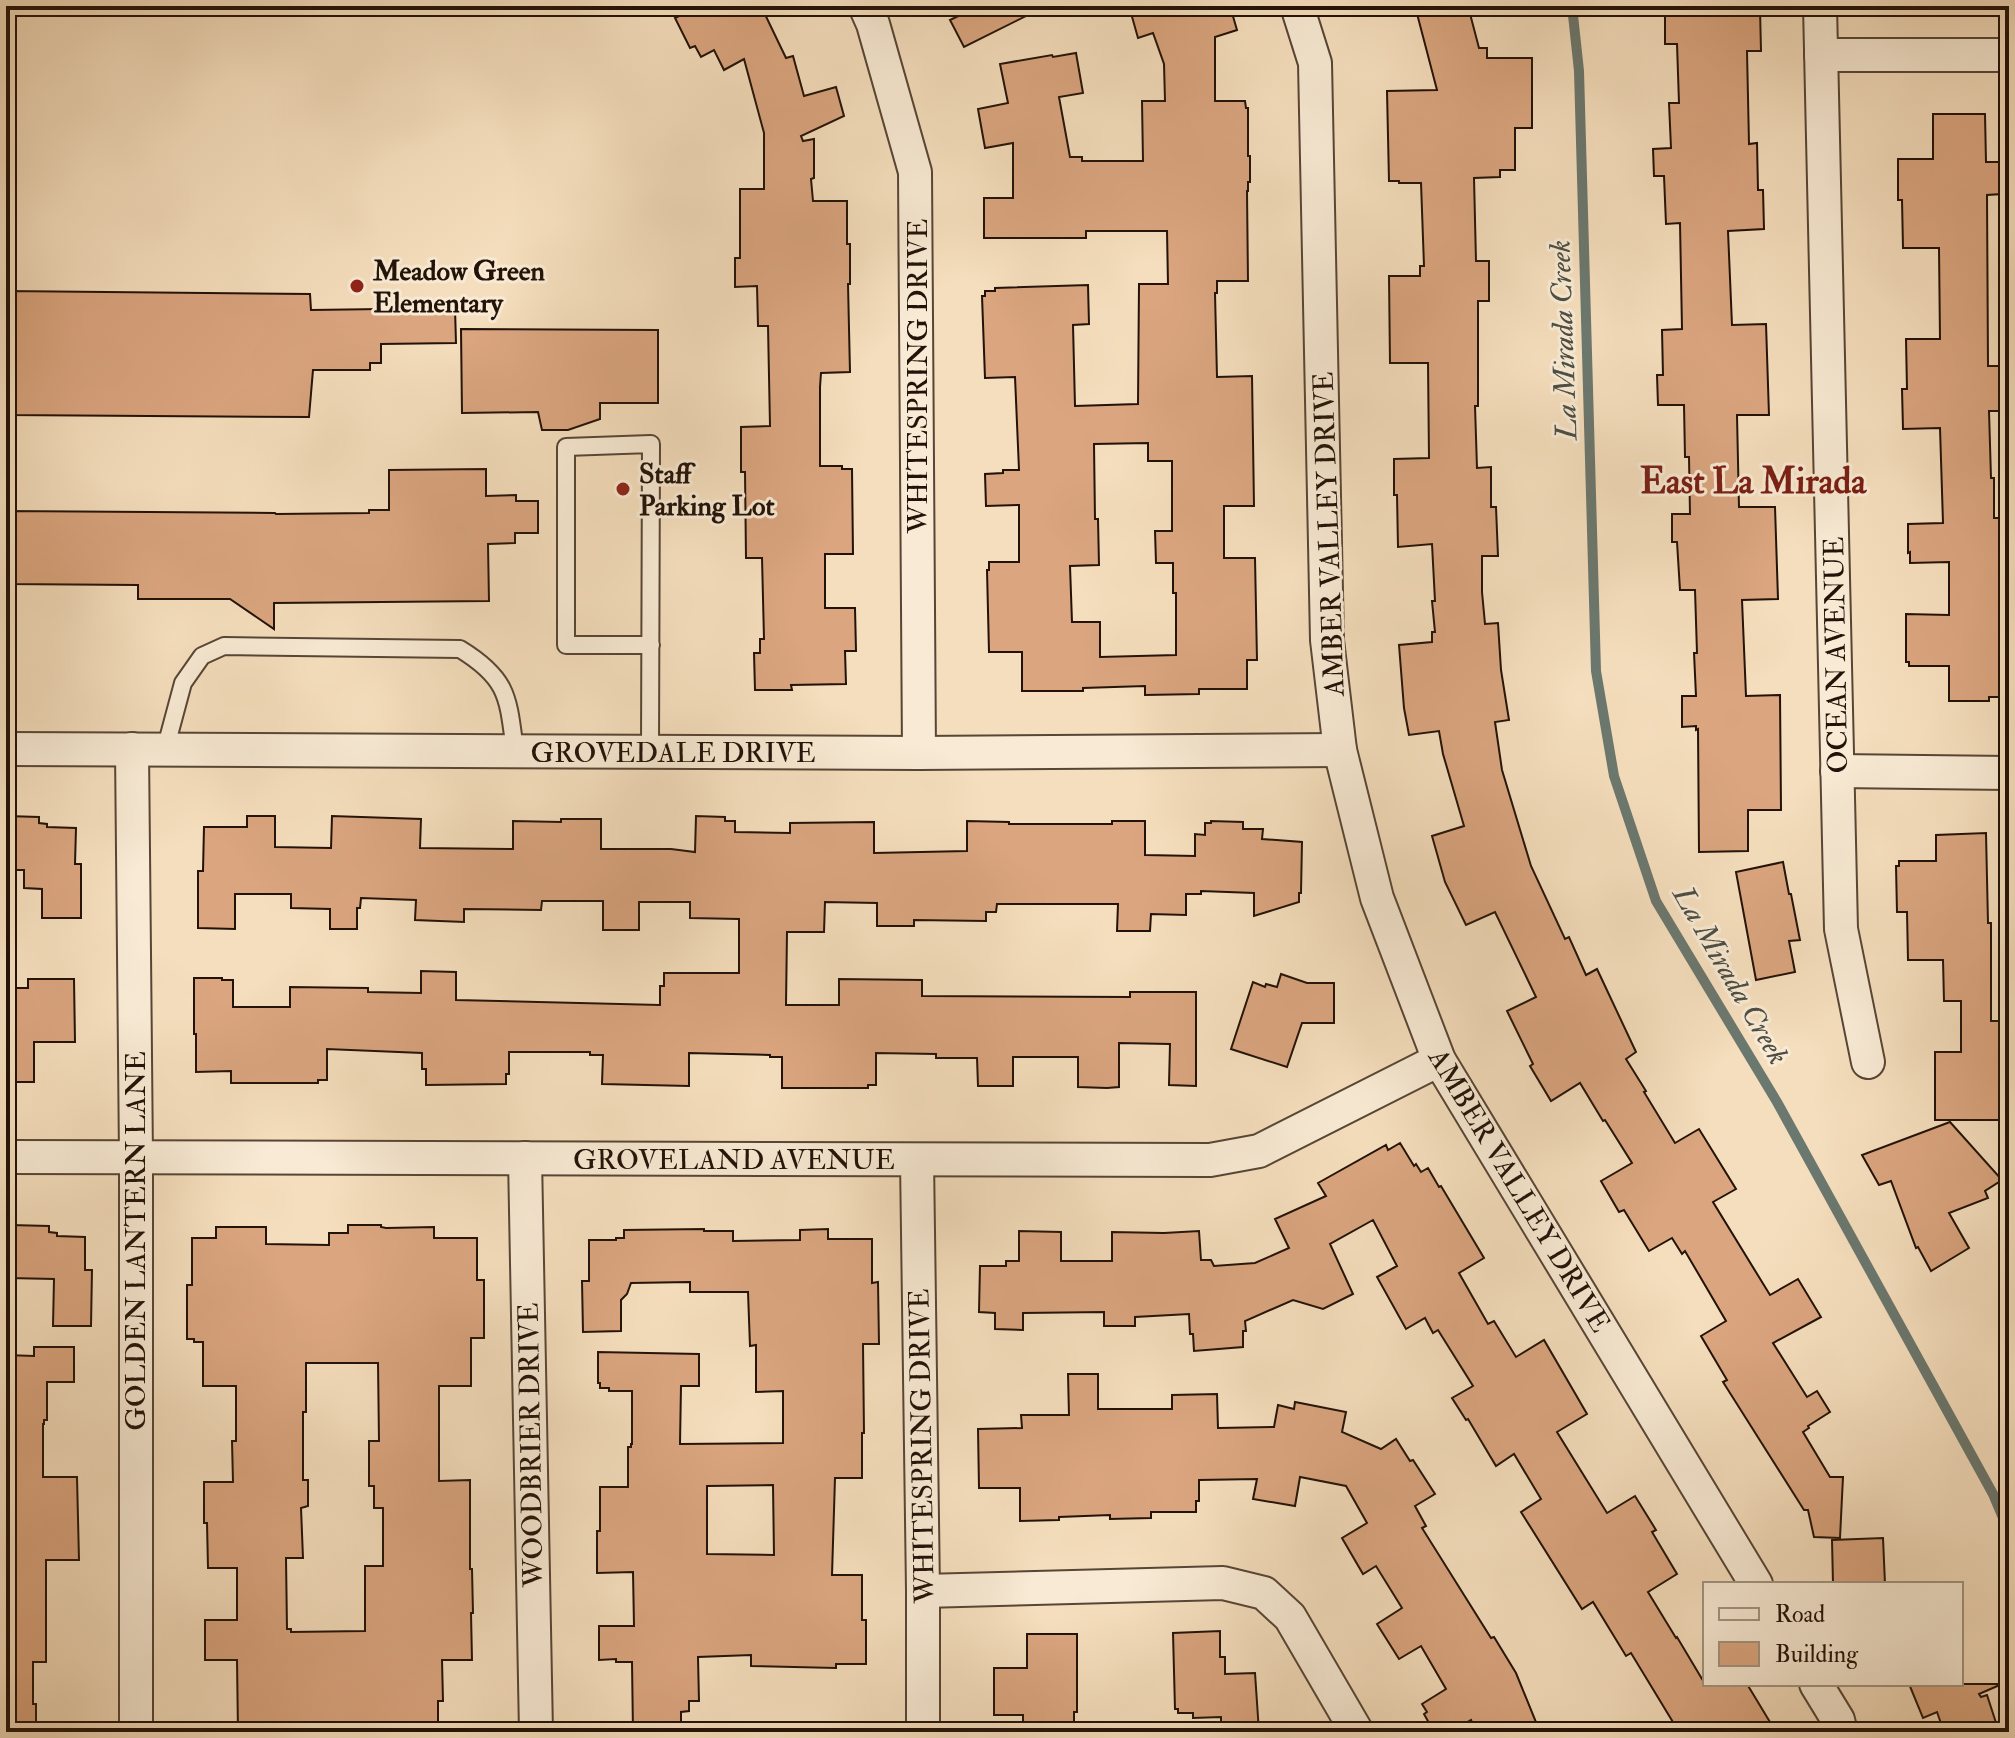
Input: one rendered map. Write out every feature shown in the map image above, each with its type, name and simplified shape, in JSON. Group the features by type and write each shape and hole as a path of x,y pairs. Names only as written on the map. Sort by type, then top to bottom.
{"street":[{"name":"WHITESPRING DRIVE","path":"865,6 873,24 915,172 919,753"},
{"name":"AMBER VALLEY DRIVE","path":"1297,6 1315,63 1327,640 1340,750 1377,898 1439,1060 1755,1582"},
{"name":"OCEAN AVENUE","path":"1820,6 1841,929 1868,1062"},
{"path":"1821,55 2009,55"},
{"name":"GROVEDALE DRIVE","path":"6,749 919,753 1340,750"},
{"name":"GOLDEN LANTERN LANE","path":"132,749 136,1732"},
{"path":"1837,771 2009,773"},
{"name":"GROVELAND AVENUE","path":"6,1157 1210,1160 1259,1151 1439,1060"},
{"name":"WOODBRIER DRIVE","path":"525,1158 536,1732"},
{"name":"WHITESPRING DRIVE","path":"917,1160 923,1732"},
{"path":"923,1591 1223,1583 1264,1593 1290,1617 1357,1732"},
{"path":"1817,1686 1838,1720 1841,1732"}],"lane":[{"path":"650,752 651,645 651,444 566,447 566,645 651,645"},
{"path":"165,750 183,683 202,656 224,646 460,649 478,660 498,679 509,703 515,751"}],"building":[{"path":"699,6 761,6 786,58 793,56 804,96 836,87 844,116 801,136 803,141 814,139 813,201 847,201 850,372 821,373 820,387 820,466 852,469 853,554 825,554 825,608 855,608 856,651 845,651 846,684 791,685 792,690 755,690 754,653 760,653 760,639 764,639 762,558 746,558 741,427 770,426 768,326 758,326 757,286 735,287 735,258 740,258 740,189 764,189 764,133 744,59 724,70 714,50 701,57 695,46 690,48 675,18"},
{"path":"979,6 1046,6 964,47 950,20"},
{"path":"1129,6 1230,6 1237,30 1215,37 1215,101 1245,101 1248,108 1248,281 1217,281 1217,377 1252,376 1254,506 1224,506 1224,558 1255,558 1257,660 1247,660 1247,689 1199,689 1199,694 1145,695 1145,686 1083,688 1083,691 1022,691 1022,652 989,652 987,570 989,562 1019,562 1019,505 986,506 985,474 1019,470 1015,377 985,378 982,296 985,296 985,291 995,291 995,288 1088,285 1089,324 1073,325 1075,406 1138,404 1139,284 1168,284 1167,231 1086,231 1086,238 984,238 984,198 1013,198 1013,143 985,148 978,109 1008,103 1000,64 1076,53 1083,93 1059,97 1070,157 1082,157 1082,161 1143,161 1142,101 1165,101 1164,64 1153,33 1138,38","holes":["1148,443 1148,461 1172,461 1172,531 1155,531 1156,563 1173,563 1176,655 1100,657 1100,622 1072,622 1070,566 1099,565 1094,444"]},
{"path":"1415,6 1468,6 1479,48 1487,48 1487,58 1532,58 1532,128 1515,128 1515,170 1500,170 1500,177 1474,178 1476,261 1489,261 1489,301 1478,301 1477,468 1491,467 1491,507 1496,507 1498,556 1482,556 1482,592 1485,624 1498,623 1509,720 1495,722 1502,770 1531,866 1565,939 1569,937 1586,975 1597,969 1636,1052 1626,1059 1644,1092 1675,1143 1699,1129 1736,1189 1713,1202 1770,1295 1798,1279 1821,1317 1773,1343 1807,1397 1817,1391 1830,1412 1803,1432 1830,1477 1843,1477 1840,1538 1814,1537 1808,1510 1804,1510 1723,1382 1727,1380 1701,1336 1726,1321 1685,1251 1682,1254 1672,1238 1649,1251 1624,1210 1619,1212 1601,1181 1632,1163 1605,1120 1580,1083 1551,1101 1530,1066 1533,1064 1507,1011 1536,997 1495,912 1466,925 1445,882 1432,836 1464,826 1439,731 1409,735 1399,645 1432,642 1432,632 1435,632 1432,601 1435,601 1432,544 1398,547 1397,495 1394,495 1394,459 1429,458 1428,363 1390,363 1389,276 1420,276 1420,266 1424,266 1421,183 1389,181 1387,91 1437,90"},
{"path":"1760,9 1761,51 1747,51 1749,144 1757,143 1758,190 1763,190 1764,229 1728,231 1732,325 1766,324 1769,415 1737,415 1739,507 1775,507 1778,599 1742,600 1746,696 1780,695 1781,810 1748,810 1748,851 1699,852 1698,729 1696,726 1682,727 1682,696 1696,696 1695,590 1680,590 1677,542 1672,542 1672,514 1690,514 1689,457 1685,457 1684,405 1658,405 1657,375 1663,375 1662,330 1682,329 1680,223 1666,224 1664,176 1654,176 1653,149 1671,148 1669,103 1679,103 1677,44 1665,44 1665,13"},
{"path":"1933,114 1985,114 1986,162 2001,162 2002,194 1987,195 1988,366 2002,366 2004,411 1989,411 1994,518 2009,518 2009,697 1989,697 1989,701 1949,701 1949,666 1909,666 1906,662 1906,614 1949,615 1949,562 1910,563 1908,553 1908,524 1943,523 1940,428 1903,429 1902,389 1907,389 1906,339 1940,339 1939,248 1903,248 1898,159 1933,159"},
{"path":"6,291 310,294 311,310 455,308 456,343 381,344 381,363 370,363 370,370 313,370 309,417 6,415"},
{"path":"461,329 658,330 658,403 600,403 600,419 568,430 542,430 538,412 462,413"},
{"path":"486,469 486,496 516,495 516,501 538,501 538,533 515,533 515,543 488,544 489,601 274,603 274,629 230,599 138,599 138,585 6,584 6,511 369,513 369,510 389,510 389,470"},
{"path":"6,816 39,817 39,823 47,824 47,827 76,828 75,864 81,864 81,918 42,918 42,889 24,888 24,870 6,870"},
{"path":"247,816 275,816 275,847 331,848 332,816 421,819 420,848 513,849 513,821 601,819 601,849 695,852 696,816 725,817 725,821 735,821 735,832 790,833 790,823 874,822 874,853 967,851 967,821 1112,824 1112,821 1145,821 1145,855 1195,856 1195,834 1205,835 1205,823 1243,822 1243,829 1263,829 1262,839 1302,842 1301,893 1299,902 1254,916 1254,893 1201,891 1201,894 1186,894 1186,915 1151,914 1150,931 1117,931 1118,904 997,904 996,912 986,912 986,921 914,920 914,926 877,926 877,903 825,902 824,932 787,932 786,1005 839,1005 839,979 922,980 922,996 1130,997 1130,992 1196,992 1196,1086 1169,1085 1170,1044 1119,1043 1119,1087 1107,1088 1078,1087 1078,1057 1013,1057 1013,1086 978,1086 977,1058 876,1053 876,1085 868,1085 868,1088 782,1088 782,1057 689,1053 689,1086 602,1084 603,1055 590,1055 590,1052 509,1052 506,1084 426,1085 422,1053 327,1049 327,1080 318,1080 318,1083 231,1083 231,1071 196,1072 194,978 233,980 233,1007 290,1007 290,987 368,988 368,992 421,993 421,971 456,972 456,1000 660,1005 664,973 739,973 739,919 690,918 690,902 639,902 639,930 603,930 603,901 542,901 541,910 464,909 464,922 415,920 416,900 361,898 360,908 357,908 357,929 330,929 330,909 291,908 291,894 235,894 235,929 198,928 198,871 203,871 204,827 247,827"},
{"path":"1986,833 1988,923 1991,923 1991,1021 2009,1021 2009,1102 2006,1102 2006,1120 1935,1120 1935,1052 1961,1052 1961,1001 1944,1001 1943,960 1908,960 1907,912 1897,912 1896,866 1899,866 1899,861 1936,861 1936,835"},
{"path":"1783,862 1800,940 1789,941 1795,972 1756,980 1736,872"},
{"path":"1281,974 1307,983 1334,983 1334,1023 1302,1023 1287,1067 1231,1049 1253,982 1265,987 1266,984 1277,987"},
{"path":"28,979 74,979 75,1042 34,1042 34,1082 6,1082 7,988 28,988"},
{"path":"1950,1122 2002,1180 1985,1191 1988,1198 1949,1213 1969,1248 1931,1271 1916,1248 1891,1181 1879,1185 1862,1155"},
{"path":"1400,1143 1414,1166 1416,1164 1421,1172 1428,1168 1484,1258 1459,1273 1488,1324 1494,1321 1516,1357 1544,1340 1587,1414 1557,1432 1607,1513 1635,1496 1656,1530 1652,1532 1677,1574 1648,1592 1703,1681 1703,1686 1748,1686 1776,1732 1679,1732 1631,1653 1626,1656 1593,1602 1582,1609 1521,1512 1541,1499 1514,1454 1496,1466 1452,1398 1473,1386 1438,1330 1433,1333 1425,1318 1406,1329 1377,1277 1397,1266 1373,1220 1330,1244 1353,1294 1323,1309 1293,1300 1245,1321 1243,1347 1194,1351 1189,1314 1135,1317 1135,1326 1104,1326 1104,1312 1023,1313 1023,1330 995,1329 995,1313 979,1312 980,1266 1006,1266 1006,1261 1019,1261 1019,1231 1061,1232 1061,1261 1112,1261 1112,1232 1199,1231 1201,1260 1211,1260 1214,1266 1255,1263 1289,1248 1275,1219 1326,1196 1318,1183 1386,1145 1388,1150"},
{"path":"10,1225 49,1226 49,1232 57,1233 57,1236 85,1237 85,1270 92,1270 91,1326 53,1326 54,1279 9,1278"},
{"path":"348,1225 434,1227 434,1238 477,1238 477,1280 484,1280 484,1338 471,1338 471,1386 439,1386 439,1481 470,1480 472,1660 442,1660 443,1701 438,1701 438,1732 389,1732 389,1726 301,1726 301,1732 238,1732 237,1660 205,1660 205,1620 237,1620 237,1568 208,1568 207,1523 204,1523 204,1482 233,1482 236,1386 203,1386 203,1342 187,1339 187,1285 192,1285 192,1238 216,1238 216,1227 266,1227 266,1244 329,1245 329,1233 348,1233","holes":["306,1363 378,1363 379,1441 369,1441 369,1486 374,1486 374,1508 383,1508 383,1566 365,1566 365,1631 291,1632 287,1629 286,1558 303,1558 301,1508 308,1506 308,1480 303,1480"]},
{"path":"828,1229 828,1239 872,1239 872,1283 878,1282 879,1344 863,1344 862,1478 835,1478 832,1575 862,1575 866,1664 836,1664 836,1668 751,1666 751,1655 698,1657 699,1701 689,1701 689,1711 681,1712 681,1732 633,1732 632,1662 599,1660 599,1626 634,1626 633,1572 597,1573 600,1487 628,1487 628,1447 632,1444 632,1391 600,1388 598,1352 699,1354 699,1386 681,1386 680,1444 783,1443 783,1391 756,1392 756,1345 750,1346 748,1292 690,1292 690,1282 631,1283 621,1300 621,1331 583,1332 582,1281 589,1281 589,1240 624,1238 624,1230 733,1231 733,1241 800,1240 800,1230","holes":["773,1485 774,1555 707,1554 707,1486"]},
{"path":"34,1347 74,1347 74,1382 47,1382 43,1477 77,1477 79,1560 46,1560 46,1662 33,1662 36,1732 6,1732 6,1355 34,1356"},
{"path":"1068,1374 1098,1374 1098,1409 1172,1409 1172,1395 1217,1394 1218,1428 1274,1427 1278,1405 1294,1409 1295,1402 1346,1412 1342,1432 1381,1449 1396,1439 1435,1494 1415,1506 1426,1526 1422,1528 1516,1673 1540,1732 1476,1732 1471,1720 1451,1732 1434,1732 1422,1704 1446,1689 1421,1646 1399,1659 1377,1624 1402,1608 1376,1566 1363,1574 1342,1538 1367,1523 1346,1486 1300,1477 1295,1506 1253,1499 1257,1479 1199,1480 1196,1512 1151,1512 1151,1518 1110,1519 1110,1515 1020,1521 1020,1488 979,1488 978,1429 1022,1428 1021,1415 1069,1415"},
{"path":"1883,1538 1885,1582 1833,1582 1832,1540"},
{"path":"1220,1631 1220,1657 1225,1657 1225,1674 1255,1673 1259,1732 1221,1732 1221,1717 1193,1718 1193,1713 1178,1713 1175,1709 1173,1633"},
{"path":"1027,1634 1077,1634 1074,1732 1023,1732 1023,1715 994,1715 994,1668 1027,1668"},
{"path":"2002,1684 1979,1694 1981,1697 1987,1695 1999,1732 1944,1732 1937,1712 1923,1718 1910,1686"}],"waterway":[{"name":"La Mirada Creek","path":"1572,6 1579,71 1596,671 1614,776 1656,901 1777,1102 1993,1494 2009,1532"}],"place":[{"name":"Meadow Green Elementary","path":"357,286"},
{"name":"Staff Parking Lot","path":"623,489"}],"district":[{"name":"East La Mirada","path":"1753,480"}]}
